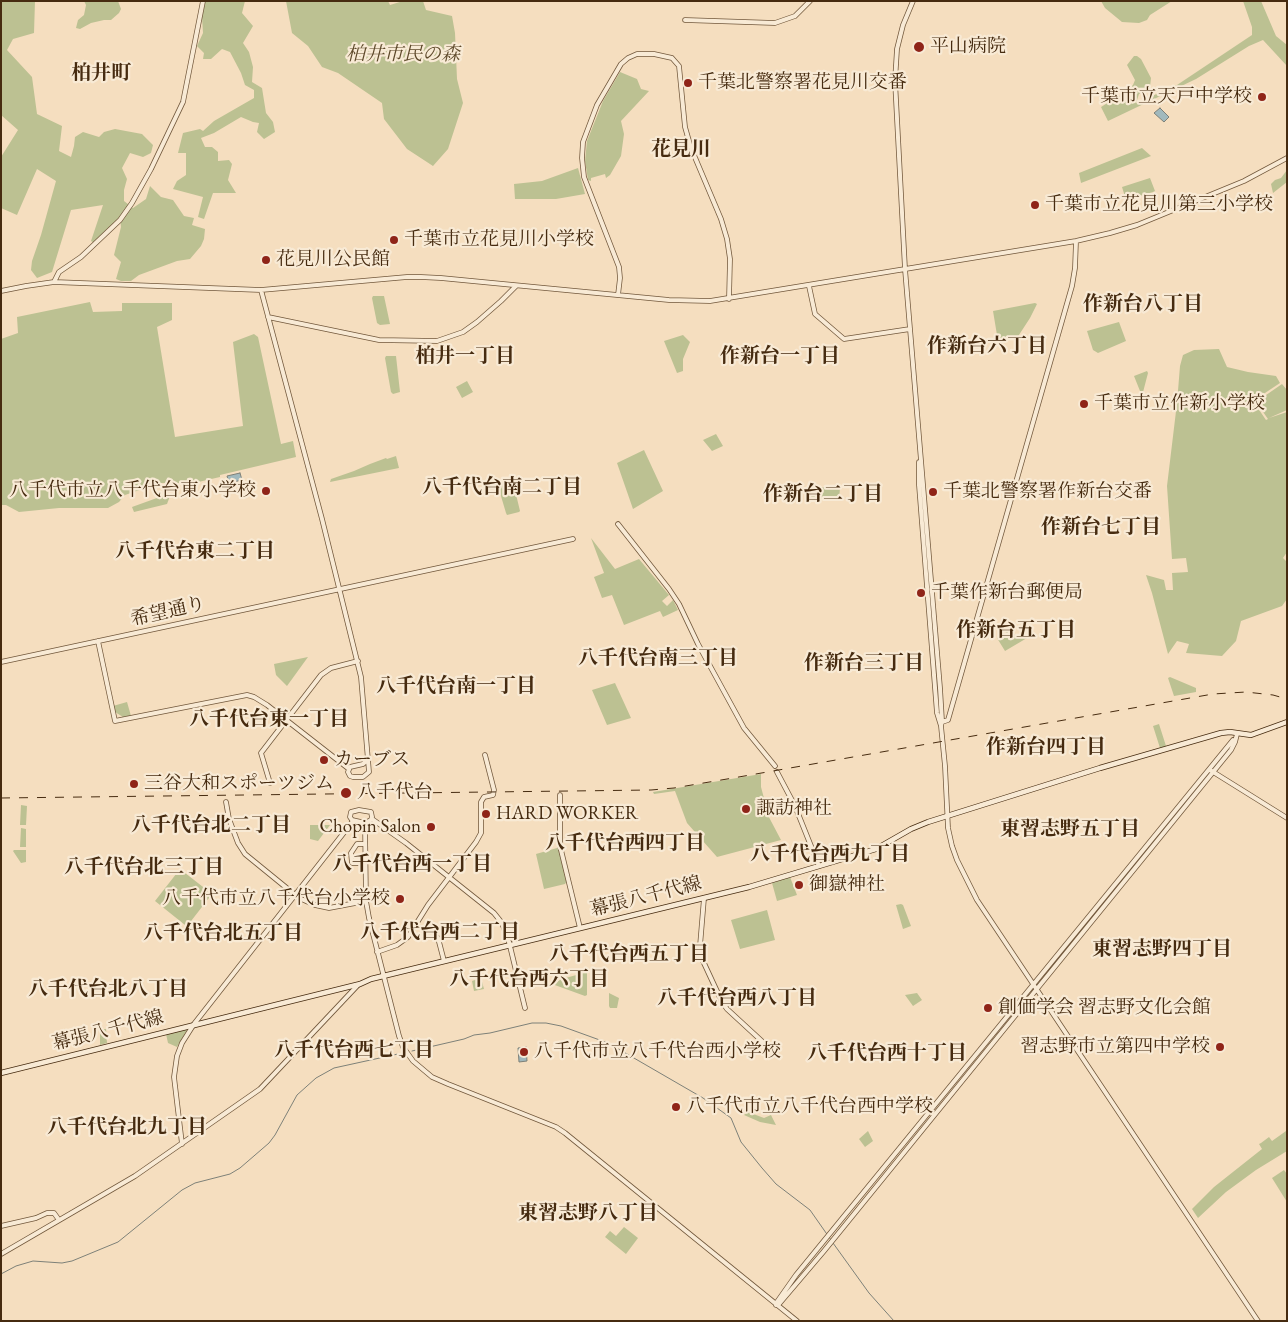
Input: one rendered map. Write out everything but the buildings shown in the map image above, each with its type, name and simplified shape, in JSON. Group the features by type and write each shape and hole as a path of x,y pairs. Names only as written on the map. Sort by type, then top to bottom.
{"main road":[{"name":"幕張八千代線","path":"1,1073 360,984 371,978 704,898 876,849 919,825 1100,768 1221,733 1250,735 1287,722"}],"street":[{"path":"54,282 59,272 81,257 120,220 132,203 183,102 203,1"},
{"path":"685,20 775,23 795,16 810,1"},
{"path":"913,1 897,49 895,72 905,270 948,816 952,846 970,888 1258,1321"},
{"path":"618,296 619,267 584,177 582,148 584,137 597,105 620,64 632,56 649,54 672,58 679,66 685,127 691,148 721,219 727,239 730,259 729,299"},
{"path":"1,292 54,282 261,290 406,277 441,278 690,302 729,299 1076,241 1137,225 1244,181 1287,158"},
{"path":"941,724 948,720 1072,286 1076,241"},
{"path":"268,317 379,340 437,341 463,332 477,322 516,286"},
{"path":"809,286 815,314 844,338 850,339 910,329"},
{"path":"98,641 115,721 240,696 254,697 268,705 349,769 349,774 353,777 365,777 369,772 362,683 358,661 261,290"},
{"path":"618,524 679,604 698,644 744,728 774,766"},
{"name":"希望通り","path":"1,662 573,539"},
{"path":"270,783 260,753 326,671 338,665 358,661"},
{"path":"776,1305 796,1275 1035,986 1210,770 1233,747 1237,734"},
{"path":"377,952 397,944 408,936 428,905 481,833 481,802 484,796 493,795 494,787 485,755"},
{"path":"349,769 365,763 367,760"},
{"path":"359,766 369,772"},
{"path":"1210,770 1287,818"},
{"path":"777,772 795,806 820,866"},
{"path":"560,795 560,846 580,928"},
{"path":"226,802 229,820 238,843 245,854 295,895 308,903 329,908 366,901"},
{"path":"356,810 369,811 372,814 372,819 365,823 353,821 350,814 356,810"},
{"path":"372,819 381,824 494,913 502,923 510,945 525,1008"},
{"path":"182,1144 174,1084 175,1068 182,1043 194,1024 353,821"},
{"path":"365,823 366,901 382,976 399,1036 407,1052 418,1066 432,1077 565,1133 797,1321"},
{"path":"365,863 352,863 351,852 357,844 366,844"},
{"path":"704,898 700,946 703,961 727,1009 765,1044"},
{"path":"438,938 444,961"},
{"path":"1,1254 135,1176 260,1089 360,984"},
{"path":"1,1226 51,1212 59,1220"}],"green space":[{"path":"1,1 35,1 34,33 13,39 7,50 32,77 37,114 62,126 59,151 71,157 75,137 83,132 99,137 104,132 115,129 142,134 153,145 151,153 143,157 130,153 122,168 127,179 124,201 133,208 146,199 150,186 161,197 173,200 184,216 194,218 192,225 205,229 201,246 190,259 177,261 139,275 131,281 116,279 121,262 114,255 121,227 120,217 94,243 91,241 103,205 71,210 52,272 37,278 31,270 56,181 37,169 17,215 1,208 1,157 18,130 1,115"},
{"path":"84,1 118,1 121,9 111,20 91,23 80,29 76,28 78,20 84,15 86,5"},
{"path":"201,1 245,1 242,13 253,26 243,43 249,52 253,67 252,82 262,88 266,113 273,122 275,132 264,139 257,132 259,123 241,117 214,133 201,138 205,147 212,147 218,152 218,161 229,160 232,164 228,180 236,193 213,193 204,219 198,217 203,197 173,189 177,181 186,175 186,153 178,153 183,133 200,129 203,131 214,121 254,98 254,90 245,85 230,52 222,49 211,59 203,59 204,53 197,46 203,33"},
{"name":"柏井市民の森","path":"286,1 388,1 390,5 403,1 423,1 426,10 452,16 455,33 457,79 463,103 448,149 433,166 407,149 384,119 382,103 338,73 322,67 308,46 292,33"},
{"path":"1101,1 1172,1 1150,15 1147,20 1139,23 1122,22 1105,8"},
{"path":"1243,1 1261,1 1276,36 1287,45 1287,66 1263,40 1249,46 1196,79 1108,121 1101,107 1133,85 1135,80 1127,65 1134,56 1141,59 1151,78 1150,87 1139,94 1136,103 1177,85 1252,35 1252,27"},
{"path":"620,72 637,79 641,89 649,91 621,121 624,134 621,156 610,175 606,178 605,174 591,178 591,181 588,180 585,161 587,141 603,101"},
{"path":"1142,148 1151,156 1081,183 1079,173"},
{"path":"578,168 585,194 556,199 515,199 514,184 542,181"},
{"path":"1287,170 1287,182 1273,193 1271,184 1281,178"},
{"path":"1150,178 1155,191 1126,200 1122,187"},
{"path":"373,296 384,296 390,324 380,325 377,323"},
{"path":"90,302 93,312 122,311 122,303 172,303 172,320 157,327 175,437 243,426 233,342 254,334 258,337 281,444 293,441 296,457 194,483 160,483 125,495 119,502 108,508 59,508 19,512 6,505 1,505 1,339 18,333 17,317"},
{"path":"1037,304 1030,318 1017,338 998,341 993,311"},
{"path":"1119,322 1126,341 1098,353 1093,350 1087,331"},
{"path":"683,335 690,342 683,359 683,371 677,373 664,341"},
{"path":"1219,349 1227,367 1276,376 1280,383 1253,401 1266,420 1268,419 1256,402 1282,384 1287,390 1287,410 1269,418 1287,412 1287,552 1283,558 1287,562 1287,599 1282,606 1241,621 1236,641 1222,656 1186,653 1189,644 1177,641 1168,654 1146,575 1164,580 1166,590 1173,590 1172,573 1188,572 1186,558 1172,559 1167,486 1180,366 1183,355 1194,350"},
{"path":"837,350 837,359 829,361 823,353"},
{"path":"386,356 396,356 400,392 393,394 391,392"},
{"path":"1147,371 1148,373 1142,396 1134,376"},
{"path":"467,381 473,392 462,398 456,387"},
{"path":"716,434 723,446 712,451 703,440"},
{"path":"644,450 663,491 633,509 617,463"},
{"path":"396,456 399,468 330,482 331,479"},
{"path":"513,482 520,511 507,515 498,486 499,484"},
{"path":"820,487 840,488 839,500 810,498 809,495"},
{"path":"168,494 170,496 167,504 134,512 132,507"},
{"path":"591,538 615,569 639,559 669,595 662,601 667,606 673,600 678,610 663,617 660,611 624,625 612,595 602,598 594,577 604,573"},
{"path":"1007,632 1027,638 1005,651 997,638"},
{"path":"308,657 287,686 276,675 274,664"},
{"path":"1170,677 1196,688 1196,692 1174,696 1168,678"},
{"path":"615,683 631,718 607,725 592,690"},
{"path":"127,702 131,716 123,717 115,712 113,706"},
{"path":"1159,724 1166,746 1160,748 1153,726"},
{"path":"761,774 761,787 765,802 762,804 781,840 717,857 687,823 675,791 654,794 653,792"},
{"path":"21,805 27,806 26,825 20,825"},
{"path":"310,825 330,825 318,841 310,839"},
{"path":"21,828 26,829 26,847 20,847"},
{"path":"559,849 567,881 565,884 544,889 536,854"},
{"path":"14,850 26,850 26,862 21,863"},
{"path":"180,869 212,894 188,925 185,925 155,901"},
{"path":"790,877 797,895 777,901 772,883"},
{"path":"901,904 911,926 903,929 896,905"},
{"path":"767,910 775,940 740,949 731,920"},
{"path":"587,972 587,995 585,996 552,984 562,979"},
{"path":"481,978 484,989 474,991 472,981"},
{"path":"609,993 619,998 617,1008 610,1008"},
{"path":"917,993 922,1000 913,1006 905,995"},
{"path":"100,1029 106,1029 107,1043 100,1045"},
{"path":"186,1029 177,1047 168,1043 166,1034"},
{"path":"748,1112 764,1118 771,1115 776,1125 760,1122 744,1115"},
{"path":"868,1131 873,1141 865,1147 859,1139"},
{"path":"1286,1131 1287,1151 1256,1170 1226,1192 1198,1218 1192,1209 1214,1187 1262,1149 1259,1144 1269,1137 1272,1141"},
{"path":"1284,1170 1287,1174 1287,1202 1272,1178"},
{"path":"624,1227 638,1238 626,1254 605,1237 610,1231 616,1236"}],"water":[{"path":"1160,108 1169,117 1164,122 1154,113"},
{"path":"240,473 242,480 229,483 227,476"},
{"path":"526,1047 527,1061 519,1062 518,1048"}],"waterway":[{"path":"412,1051 532,1023 561,1026 608,1043 703,1098 731,1118 741,1142 762,1168 776,1184 810,1210 831,1240"},
{"path":"1,1274 16,1266 33,1261 62,1263 72,1261 118,1242 182,1190 195,1183 230,1174 240,1168 269,1143 297,1095 316,1078 334,1068 398,1054"},
{"path":"833,1243 869,1293 894,1321"}],"railway":[{"path":"1,798 651,790 733,778 1213,694 1246,692 1273,695 1287,699"}],"place":[{"name":"平山病院","path":"919,47"},
{"name":"千葉北警察署花見川交番","path":"688,83"},
{"name":"千葉市立天戸中学校","path":"1262,97"},
{"name":"千葉市立花見川第三小学校","path":"1035,205"},
{"name":"千葉市立花見川小学校","path":"394,240"},
{"name":"花見川公民館","path":"266,260"},
{"name":"千葉市立作新小学校","path":"1084,404"},
{"name":"八千代市立八千代台東小学校","path":"266,491"},
{"name":"千葉北警察署作新台交番","path":"933,492"},
{"name":"千葉作新台郵便局","path":"921,593"},
{"name":"カーブス","path":"324,760"},
{"name":"三谷大和スポーツジム","path":"134,784"},
{"name":"八千代台","path":"346,793"},
{"name":"諏訪神社","path":"746,809"},
{"name":"HARD WORKER","path":"486,814"},
{"name":"Chopin Salon","path":"431,827"},
{"name":"御嶽神社","path":"799,885"},
{"name":"八千代市立八千代台小学校","path":"400,899"},
{"name":"創価学会 習志野文化会館","path":"988,1008"},
{"name":"習志野市立第四中学校","path":"1220,1047"},
{"name":"八千代市立八千代台西小学校","path":"524,1052"},
{"name":"八千代市立八千代台西中学校","path":"676,1107"}],"district":[{"name":"柏井町","path":"101,74"},
{"name":"花見川","path":"681,150"},
{"name":"作新台八丁目","path":"1143,305"},
{"name":"作新台六丁目","path":"987,347"},
{"name":"柏井一丁目","path":"465,357"},
{"name":"作新台一丁目","path":"780,357"},
{"name":"八千代台南二丁目","path":"502,488"},
{"name":"作新台二丁目","path":"823,495"},
{"name":"作新台七丁目","path":"1101,528"},
{"name":"八千代台東二丁目","path":"195,552"},
{"name":"作新台五丁目","path":"1016,631"},
{"name":"八千代台南三丁目","path":"658,659"},
{"name":"作新台三丁目","path":"864,664"},
{"name":"八千代台南一丁目","path":"456,687"},
{"name":"八千代台東一丁目","path":"269,720"},
{"name":"作新台四丁目","path":"1046,748"},
{"name":"八千代台北二丁目","path":"211,826"},
{"name":"東習志野五丁目","path":"1070,830"},
{"name":"八千代台西四丁目","path":"625,844"},
{"name":"八千代台西九丁目","path":"830,855"},
{"name":"八千代台西一丁目","path":"412,865"},
{"name":"八千代台北三丁目","path":"144,868"},
{"name":"八千代台西二丁目","path":"440,933"},
{"name":"八千代台北五丁目","path":"223,934"},
{"name":"東習志野四丁目","path":"1162,950"},
{"name":"八千代台西五丁目","path":"629,955"},
{"name":"八千代台西六丁目","path":"529,980"},
{"name":"八千代台北八丁目","path":"108,990"},
{"name":"八千代台西八丁目","path":"737,999"},
{"name":"八千代台西七丁目","path":"354,1051"},
{"name":"八千代台西十丁目","path":"887,1054"},
{"name":"八千代台北九丁目","path":"127,1128"},
{"name":"東習志野八丁目","path":"588,1214"}]}
